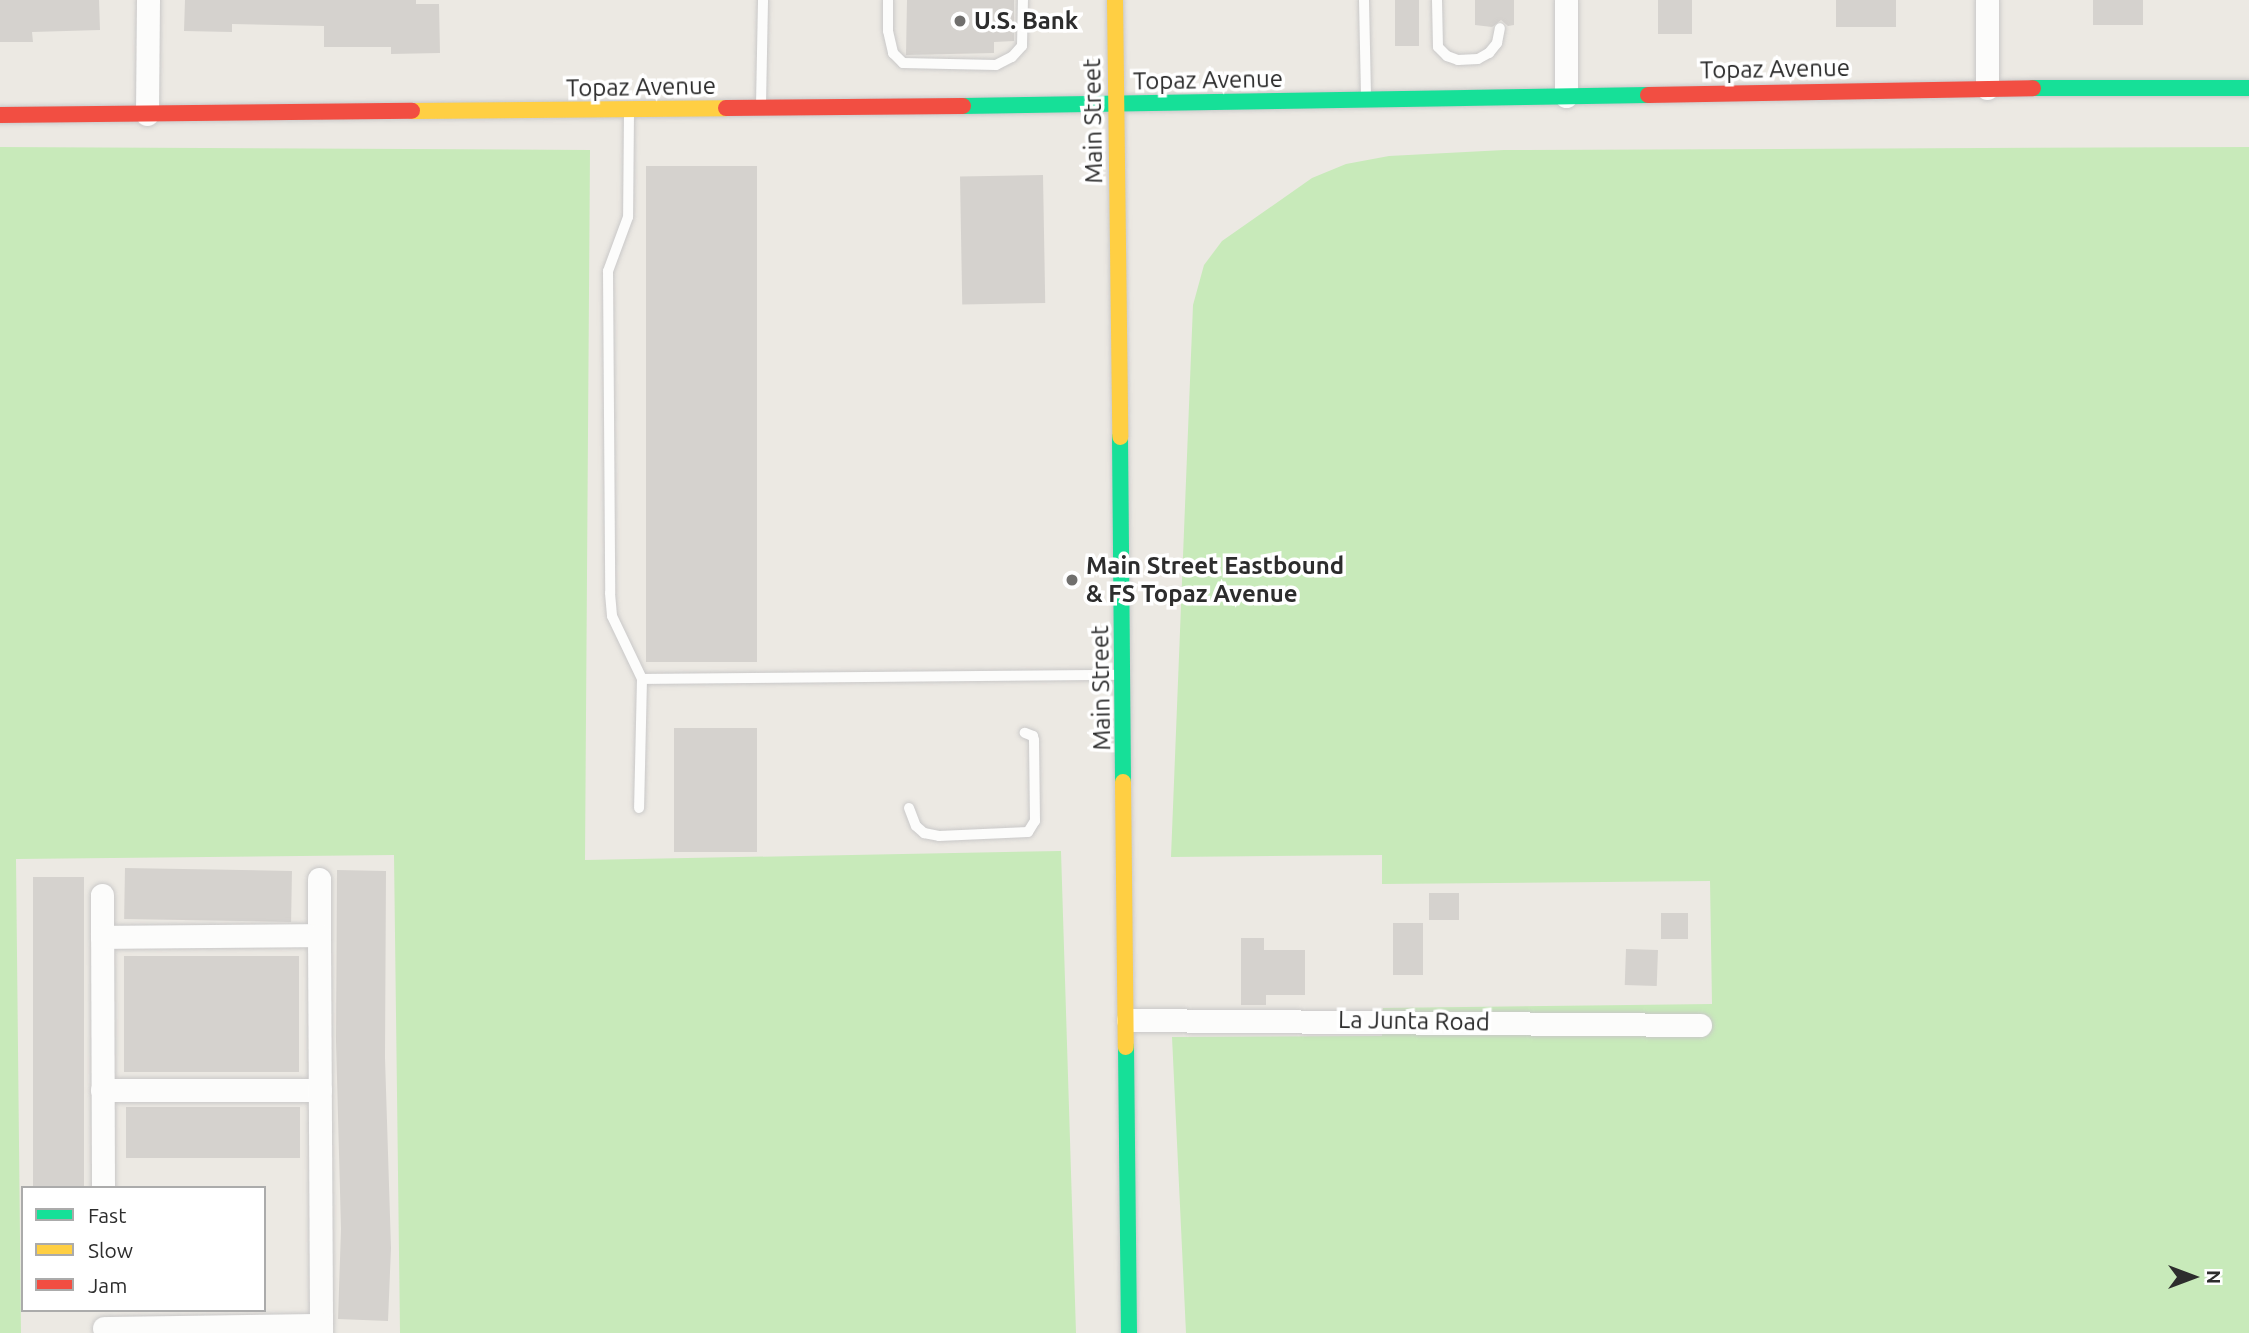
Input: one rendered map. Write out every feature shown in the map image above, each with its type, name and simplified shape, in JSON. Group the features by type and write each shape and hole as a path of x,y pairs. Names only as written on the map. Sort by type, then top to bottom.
{"street":[{"path":"147,114 148,0"},
{"name":"Main Street","path":"1115,0 1128,1020 1129,1333"},
{"path":"1566,0 1566,96"},
{"path":"1987,0 1987,88"},
{"name":"Topaz Avenue","path":"0,115 1115,105 1987,88 2249,88"},
{"path":"104,1324 321,1329 319,879"},
{"path":"102,895 103,1186"},
{"path":"102,937 319,935"},
{"name":"La Junta Road","path":"1128,1020 1700,1025"},
{"path":"102,1090 320,1090"}],"lane":[{"path":"761,108 762,0"},
{"path":"888,0 888,31 892,53 903,63 996,65 1012,57 1022,46 1023,0"},
{"path":"1364,0 1366,100"},
{"path":"1437,0 1438,47 1447,56 1458,60 1478,59 1489,53 1497,43 1500,28"},
{"path":"629,109 628,217 608,271 610,593 612,616 642,679 639,807"},
{"path":"642,679 1123,675"},
{"path":"909,808 916,826 924,833 953,835 1028,832 1035,821 1034,754 1032,736 1025,733"}],"green space":[{"path":"0,147 590,150 585,860 1061,851 1076,1333 400,1333 394,855 16,859 21,1333 0,1333"},
{"path":"2249,147 2249,1333 1186,1333 1172,1037 1382,1036 1383,1008 1712,1004 1710,881 1382,884 1382,855 1171,857 1193,305 1204,265 1222,241 1312,178 1346,164 1389,156 1504,150"}],"building":[{"path":"0,0 99,0 100,30 32,32 33,42 0,42"},
{"path":"185,0 416,0 416,4 439,4 440,53 391,54 391,47 324,47 324,26 232,24 232,32 184,31"},
{"name":"U.S. Bank","path":"907,0 1014,0 1014,41 994,42 994,53 906,55"},
{"path":"1395,0 1419,0 1419,46 1395,46"},
{"path":"1475,0 1514,0 1514,25 1508,26 1501,20 1492,27 1475,25"},
{"path":"1658,0 1692,0 1692,34 1658,34"},
{"path":"1836,0 1896,0 1896,27 1836,27"},
{"path":"2093,0 2143,0 2143,25 2093,25"},
{"path":"646,166 757,166 757,662 646,662"},
{"path":"1043,175 1045,303 962,304 960,176"},
{"path":"674,728 757,728 757,852 674,852"},
{"path":"125,868 292,871 291,922 124,919"},
{"path":"337,870 386,871 385,1058 391,1248 388,1321 338,1319 341,1229 336,1041"},
{"path":"33,877 84,877 84,1186 33,1186"},
{"path":"1429,893 1459,893 1459,920 1429,920"},
{"path":"1661,913 1688,913 1688,939 1661,939"},
{"path":"1393,923 1423,923 1423,975 1393,975"},
{"path":"1241,938 1264,938 1264,950 1305,950 1305,995 1266,995 1266,1005 1241,1005"},
{"path":"1626,949 1658,950 1657,986 1625,985"},
{"path":"124,956 299,956 299,1072 124,1072"},
{"path":"126,1107 300,1107 300,1158 126,1158"}],"traffic: fast":[{"path":"2033,88 2249,88"},
{"path":"963,106 1648,95"},
{"path":"1120,437 1123,782"},
{"path":"1126,1047 1129,1333"}],"traffic: slow":[{"path":"1115,0 1120,437"},
{"path":"412,111 726,108"},
{"path":"1123,782 1126,1047"}],"traffic: jam":[{"path":"1648,95 2033,88"},
{"path":"726,108 963,106"},
{"path":"0,115 412,111"}],"place":[{"name":"U.S. Bank","path":"960,21"},
{"name":"Main Street Eastbound & FS Topaz Avenue","path":"1072,580"}]}
